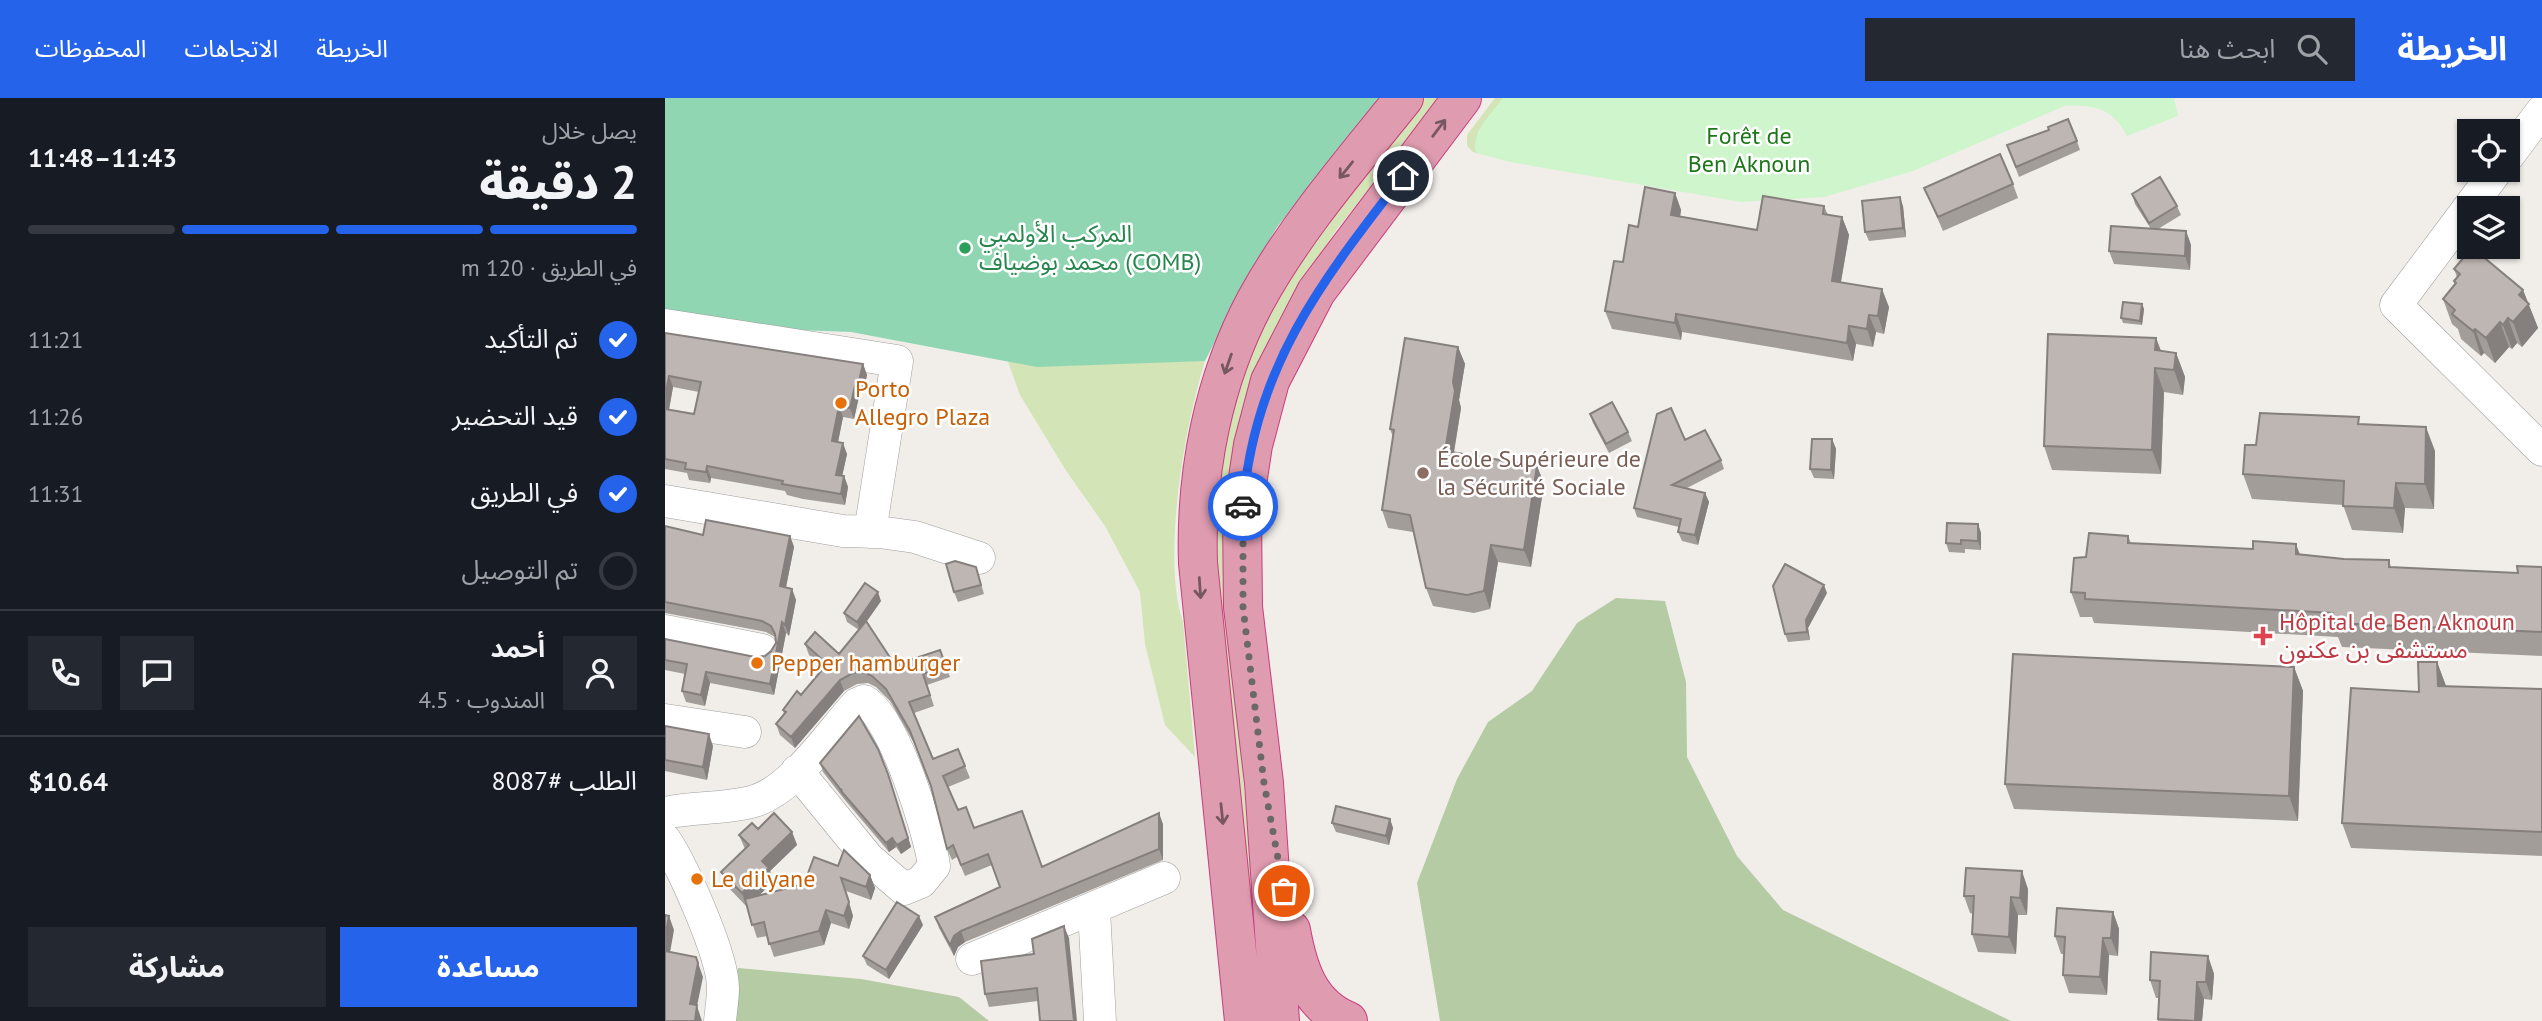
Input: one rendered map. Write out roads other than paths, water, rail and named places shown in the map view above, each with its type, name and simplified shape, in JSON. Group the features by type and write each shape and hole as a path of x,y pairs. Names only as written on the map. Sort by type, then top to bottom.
{"highway":[{"path":"1244,1021 1200,597 1197,538 1200,490 1211,426 1219,391 1235,344 1274,270 1316,208 1404,98"},
{"path":"1280,1021 1264,783 1243,607 1241,559 1244,498 1270,381 1316,292 1462,98"},
{"path":"1264,783 1293,945 1303,978 1325,1009 1348,1021"},
{"path":"1227,1021 1229,887"}],"street":[{"path":"2520,140 2542,111"},
{"path":"2488,182 2396,305 2542,450"},
{"path":"665,325 897,361 870,532"},
{"path":"665,501 843,531 915,537 979,558"},
{"path":"665,631 762,650"},
{"path":"665,813 753,802 775,792 857,704 865,701 873,705 891,736 920,808 931,844 934,866 921,882 904,889 868,858 797,771"},
{"path":"665,720 745,732"},
{"path":"665,840 685,877 713,946 724,986 720,1021"},
{"path":"972,959 1094,910 1164,878"},
{"path":"1094,910 1100,1021"}],"place":[{"name":"المركب الأولمبي محمد بوضياف (COMB)","path":"965,248"},
{"name":"Porto Allegro Plaza","path":"841,403"},
{"name":"École Supérieure de la Sécurité Sociale","path":"1423,473"},
{"name":"Hôpital de Ben Aknoun مستشفى بن عكنون","path":"2263,636"},
{"name":"Pepper hamburger","path":"757,663"},
{"name":"Le dilyane","path":"697,879"}],"park label":[{"name":"Forêt de Ben Aknoun","path":"1749,150"}]}
